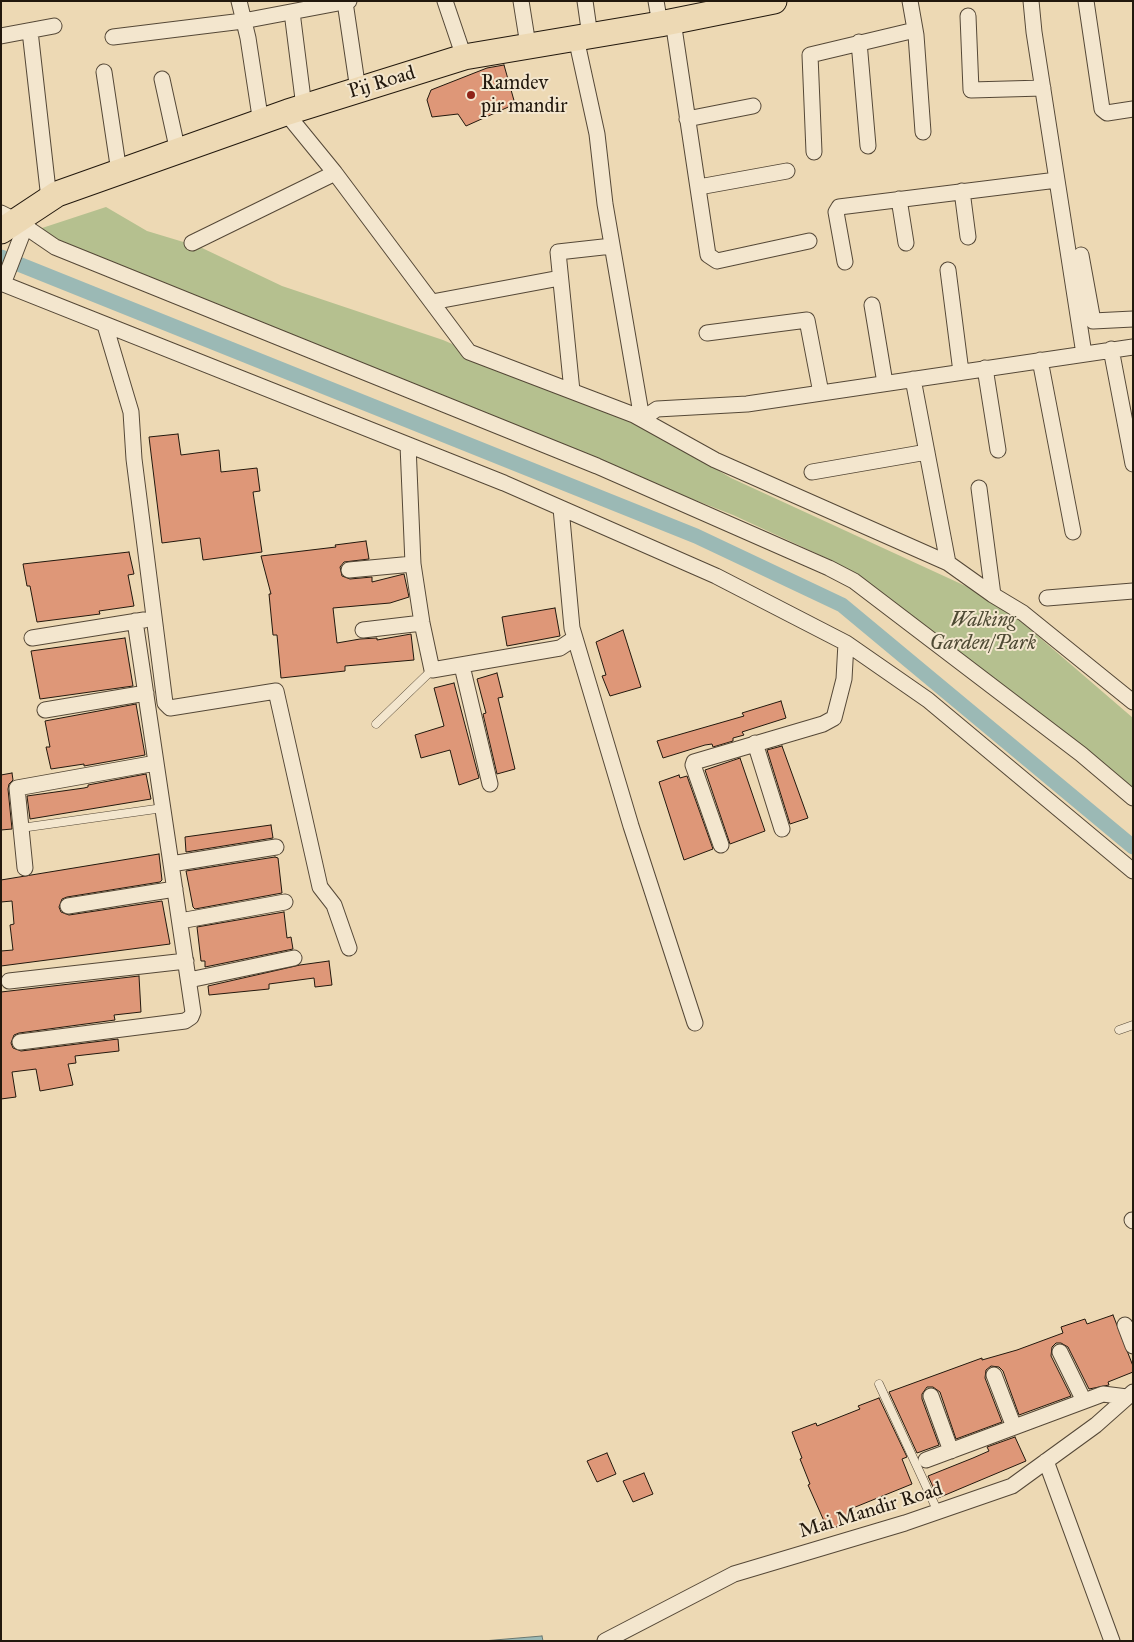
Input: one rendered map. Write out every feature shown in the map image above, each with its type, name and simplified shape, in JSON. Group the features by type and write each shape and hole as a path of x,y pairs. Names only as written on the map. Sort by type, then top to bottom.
{"main road":[{"name":"Pij Road","path":"13,225 57,194 295,110 464,57 583,37 663,15 774,1"}],"street":[{"path":"239,1 248,38 261,123"},
{"path":"445,1 464,57"},
{"path":"521,1 528,46"},
{"path":"585,1 583,37 612,246 642,419"},
{"path":"910,1 915,30 923,132"},
{"path":"1031,1 1056,180 1084,354"},
{"path":"1086,1 1102,109 1107,113 1133,109"},
{"path":"113,37 243,21 347,2 358,90"},
{"path":"292,12 295,110 335,173 469,352 642,419 715,460 948,563 993,595 1023,612 1133,702"},
{"path":"663,15 687,119 708,255 717,261 809,241"},
{"path":"968,16 971,90 1043,88"},
{"path":"1,36 54,26"},
{"path":"814,152 808,58 813,53 915,30"},
{"path":"30,31 49,199"},
{"path":"859,42 868,146"},
{"path":"104,72 120,172"},
{"path":"162,79 178,152"},
{"path":"687,119 754,106"},
{"path":"699,187 787,171"},
{"path":"192,243 335,173"},
{"path":"845,262 837,209 899,199 1056,180"},
{"path":"962,191 968,237"},
{"path":"899,199 906,243"},
{"path":"1133,798 1082,754 846,576 597,466 55,247 13,225 3,281 105,325 561,508 716,576 846,643 928,700 1133,872"},
{"path":"572,391 558,252 612,246"},
{"path":"1081,256 1093,321 1132,321"},
{"path":"948,270 961,372"},
{"path":"432,302 560,278"},
{"path":"872,306 885,383"},
{"path":"707,333 807,320 821,393"},
{"path":"105,325 131,412 166,707 170,708 276,691 320,887 334,905 350,948"},
{"path":"642,419 657,409 746,404 1133,347"},
{"path":"1112,349 1133,464"},
{"path":"1040,360 1073,532"},
{"path":"985,368 998,450"},
{"path":"913,379 948,563"},
{"path":"408,445 413,564 422,623 432,670 560,648 575,638"},
{"path":"812,472 927,452"},
{"path":"978,488 993,595"},
{"path":"561,508 570,616 575,638 631,826 695,1022"},
{"path":"350,570 413,564"},
{"path":"1047,598 1133,591"},
{"path":"32,638 154,618"},
{"path":"20,1042 185,1021 191,1018 193,1012 135,621"},
{"path":"363,630 422,623"},
{"path":"721,845 694,762 823,724 834,718 844,679 846,643"},
{"path":"462,666 490,784"},
{"path":"45,710 146,693"},
{"path":"755,744 782,829"},
{"path":"25,868 17,788 156,763"},
{"path":"171,864 276,847"},
{"path":"68,906 175,889"},
{"path":"180,921 285,902"},
{"path":"189,980 294,958"},
{"path":"9,981 186,961"},
{"path":"1125,1325 1133,1346"},
{"path":"1060,1352 1084,1401"},
{"path":"994,1374 1014,1427"},
{"name":"Mai Mandir Road","path":"605,1641 734,1574 938,1512 1012,1486 1096,1425 1126,1394 1133,1380"},
{"path":"926,1460 1103,1394 1126,1394"},
{"path":"931,1396 950,1451"},
{"path":"1046,1461 1112,1641"}],"lane":[{"path":"376,724 432,670"},
{"path":"21,828 163,808"},
{"path":"1119,1030 1133,1025"},
{"path":"879,1384 938,1512"}],"green space":[{"name":"Walking Garden/Park","path":"106,207 147,231 200,247 282,286 443,340 649,429 731,478 996,600 1133,718 1133,794 966,661 833,561 733,515 400,384 166,283 57,242 39,229"}],"water":[{"path":"542,1636 543,1641 483,1641"}],"building":[{"name":"Ramdev pir mandir","path":"504,65 515,104 466,126 458,114 432,117 427,100 431,90 487,68"},
{"path":"178,434 181,455 219,450 221,472 257,468 260,491 253,492 262,552 203,560 200,538 162,543 149,437"},
{"path":"366,541 369,559 344,562 340,567 342,576 350,579 372,577 372,582 404,574 409,597 390,603 333,608 337,643 360,639 377,638 377,640 411,634 414,660 345,666 345,671 281,678 277,635 273,635 269,594 271,594 261,556 336,547 335,545"},
{"path":"129,552 134,574 128,575 134,606 99,611 100,614 37,622 30,586 27,586 23,564"},
{"path":"555,608 560,636 507,646 502,617"},
{"path":"623,630 641,687 610,696 602,676 606,675 596,642"},
{"path":"125,638 133,686 40,699 31,651"},
{"path":"497,673 503,697 498,698 515,769 497,774 483,714 486,713 477,679"},
{"path":"454,683 479,778 459,785 450,750 421,758 415,735 444,726 434,688"},
{"path":"781,701 786,718 742,732 744,735 733,738 733,741 713,747 712,744 705,745 663,758 657,741 744,716 742,713"},
{"path":"136,704 145,755 84,766 84,764 51,769 46,747 50,747 45,721"},
{"path":"782,746 808,818 790,824 767,750"},
{"path":"740,758 765,831 730,844 705,770"},
{"path":"12,773 13,780 9,784 8,789 12,829 1,830 1,775"},
{"path":"146,774 151,799 30,819 27,796 84,788 88,787 88,785"},
{"path":"679,775 680,778 687,776 713,849 684,860 659,782"},
{"path":"271,825 273,838 186,852 185,837"},
{"path":"159,854 162,880 160,882 67,897 62,899 59,907 61,912 69,915 162,901 170,944 1,966 1,951 13,950 10,925 14,924 12,901 1,902 1,880"},
{"path":"278,858 282,893 195,909 193,907 186,871"},
{"path":"284,912 287,938 291,937 293,949 205,967 205,961 201,961 197,927"},
{"path":"329,961 332,985 315,987 314,978 269,984 269,989 209,995 208,986 300,965"},
{"path":"139,976 141,1012 114,1015 115,1020 19,1033 14,1035 11,1043 13,1048 21,1051 118,1039 119,1051 75,1056 76,1063 68,1064 73,1085 40,1091 36,1069 12,1072 16,1097 1,1099 1,992"},
{"path":"1113,1315 1133,1366 1133,1372 1108,1382 1109,1385 1089,1389 1068,1347 1061,1343 1056,1343 1052,1347 1051,1356 1071,1396 1019,1415 1003,1371 999,1367 991,1366 986,1370 985,1378 1002,1422 956,1439 940,1392 933,1387 927,1387 922,1394 922,1399 939,1445 917,1453 889,1392 982,1358 982,1360 1017,1350 1063,1333 1061,1327 1085,1319 1087,1324"},
{"path":"879,1398 907,1457 902,1459 912,1484 848,1510 853,1521 828,1530 808,1485 810,1484 792,1432 816,1423 817,1426 860,1409 858,1406"},
{"path":"1015,1437 1026,1461 938,1498 928,1476 989,1451 987,1447"},
{"path":"607,1453 616,1474 597,1482 587,1461"},
{"path":"644,1473 653,1494 633,1502 623,1481"}],"waterway":[{"path":"1,257 696,536 842,605 1133,847"}],"place":[{"name":"Ramdev pir mandir","path":"471,95"}]}
